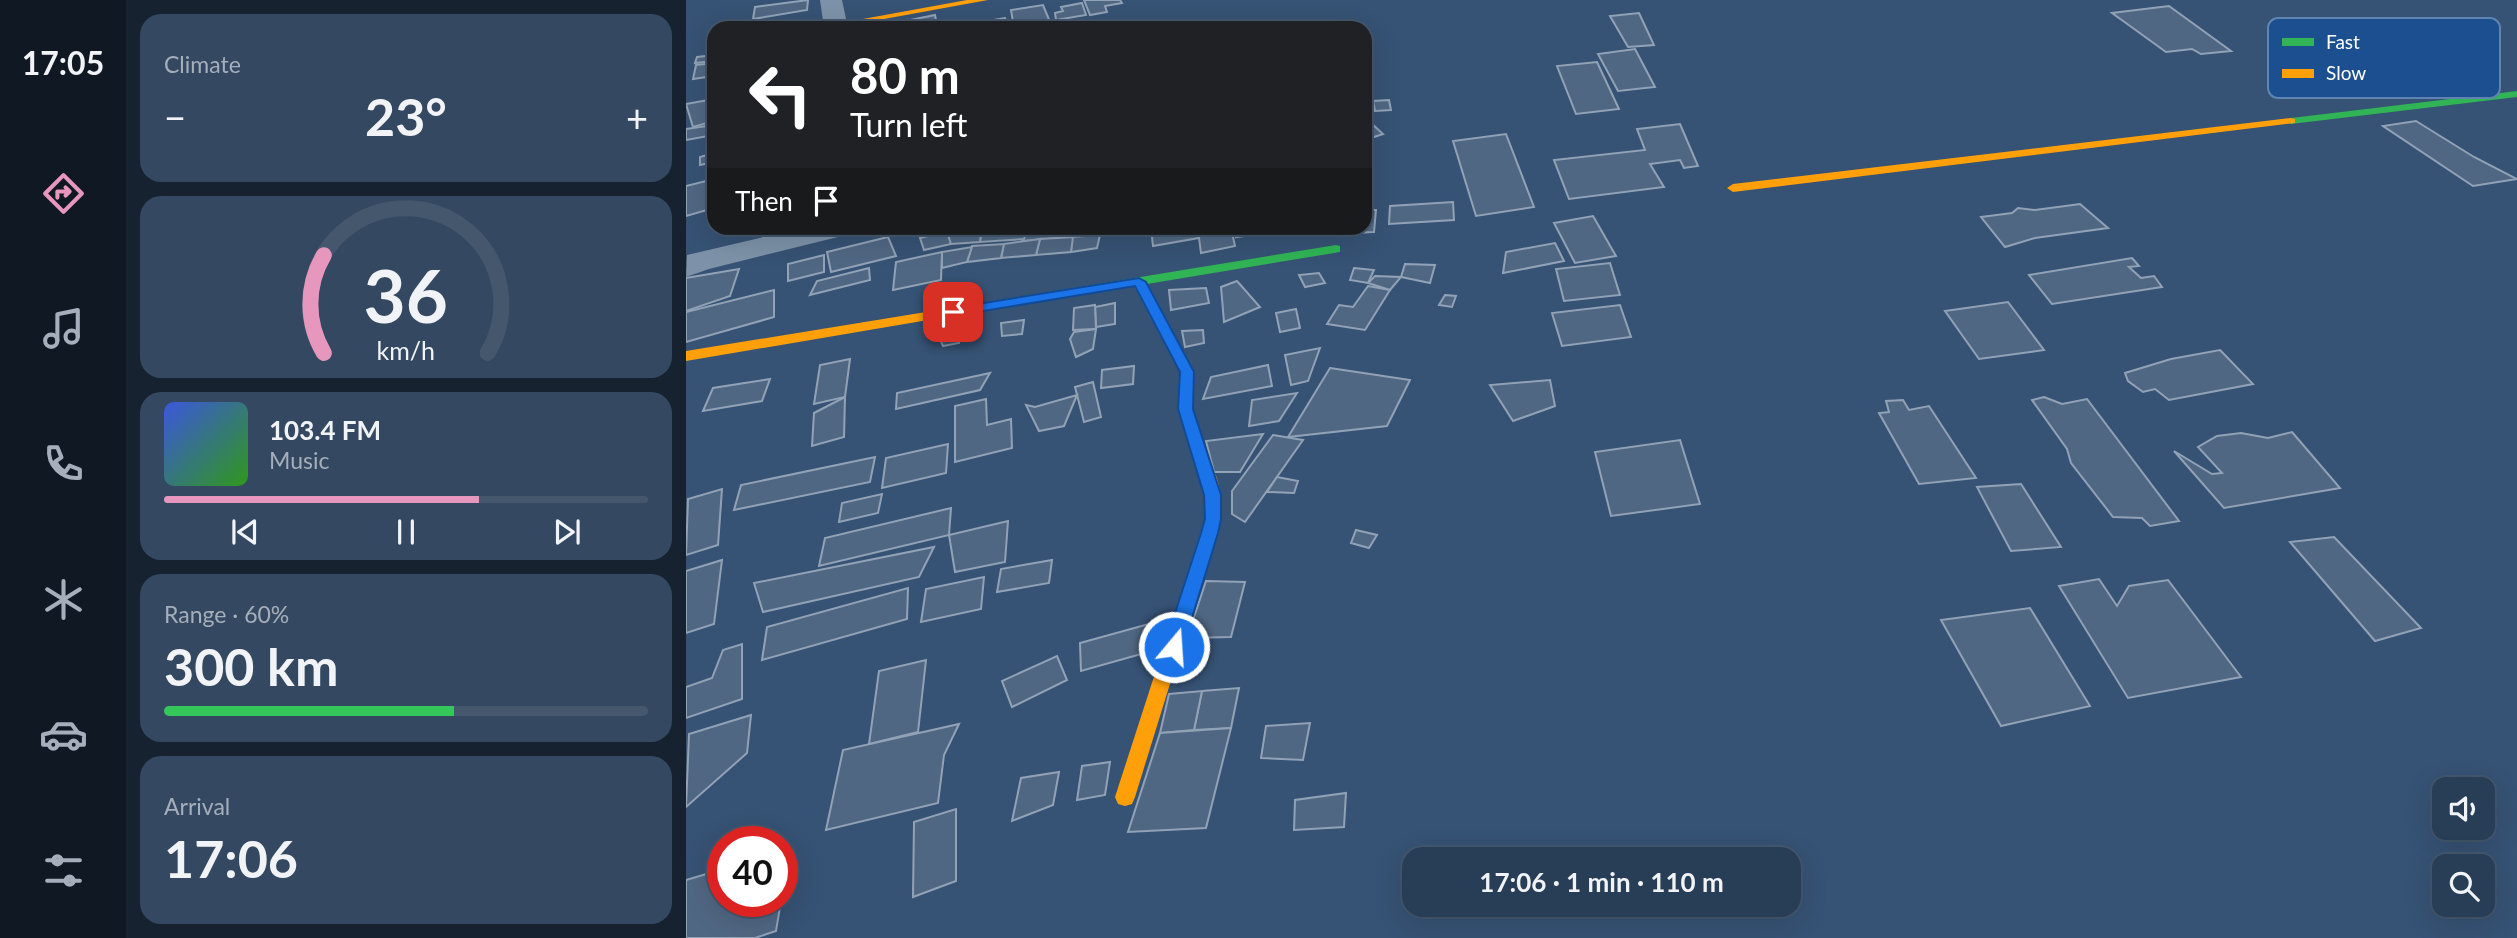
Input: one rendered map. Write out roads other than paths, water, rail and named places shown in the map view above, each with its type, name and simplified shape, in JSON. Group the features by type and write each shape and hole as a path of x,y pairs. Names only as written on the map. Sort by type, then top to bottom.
{"street":[{"path":"831,0 835,21"},
{"path":"864,21 983,0"},
{"path":"1733,188 2484,98"},
{"path":"686,268 698,262 810,235"},
{"path":"686,356 1336,249"},
{"path":"1125,797 1213,519 1213,495 1185,409 1187,372 1139,282"}]}
